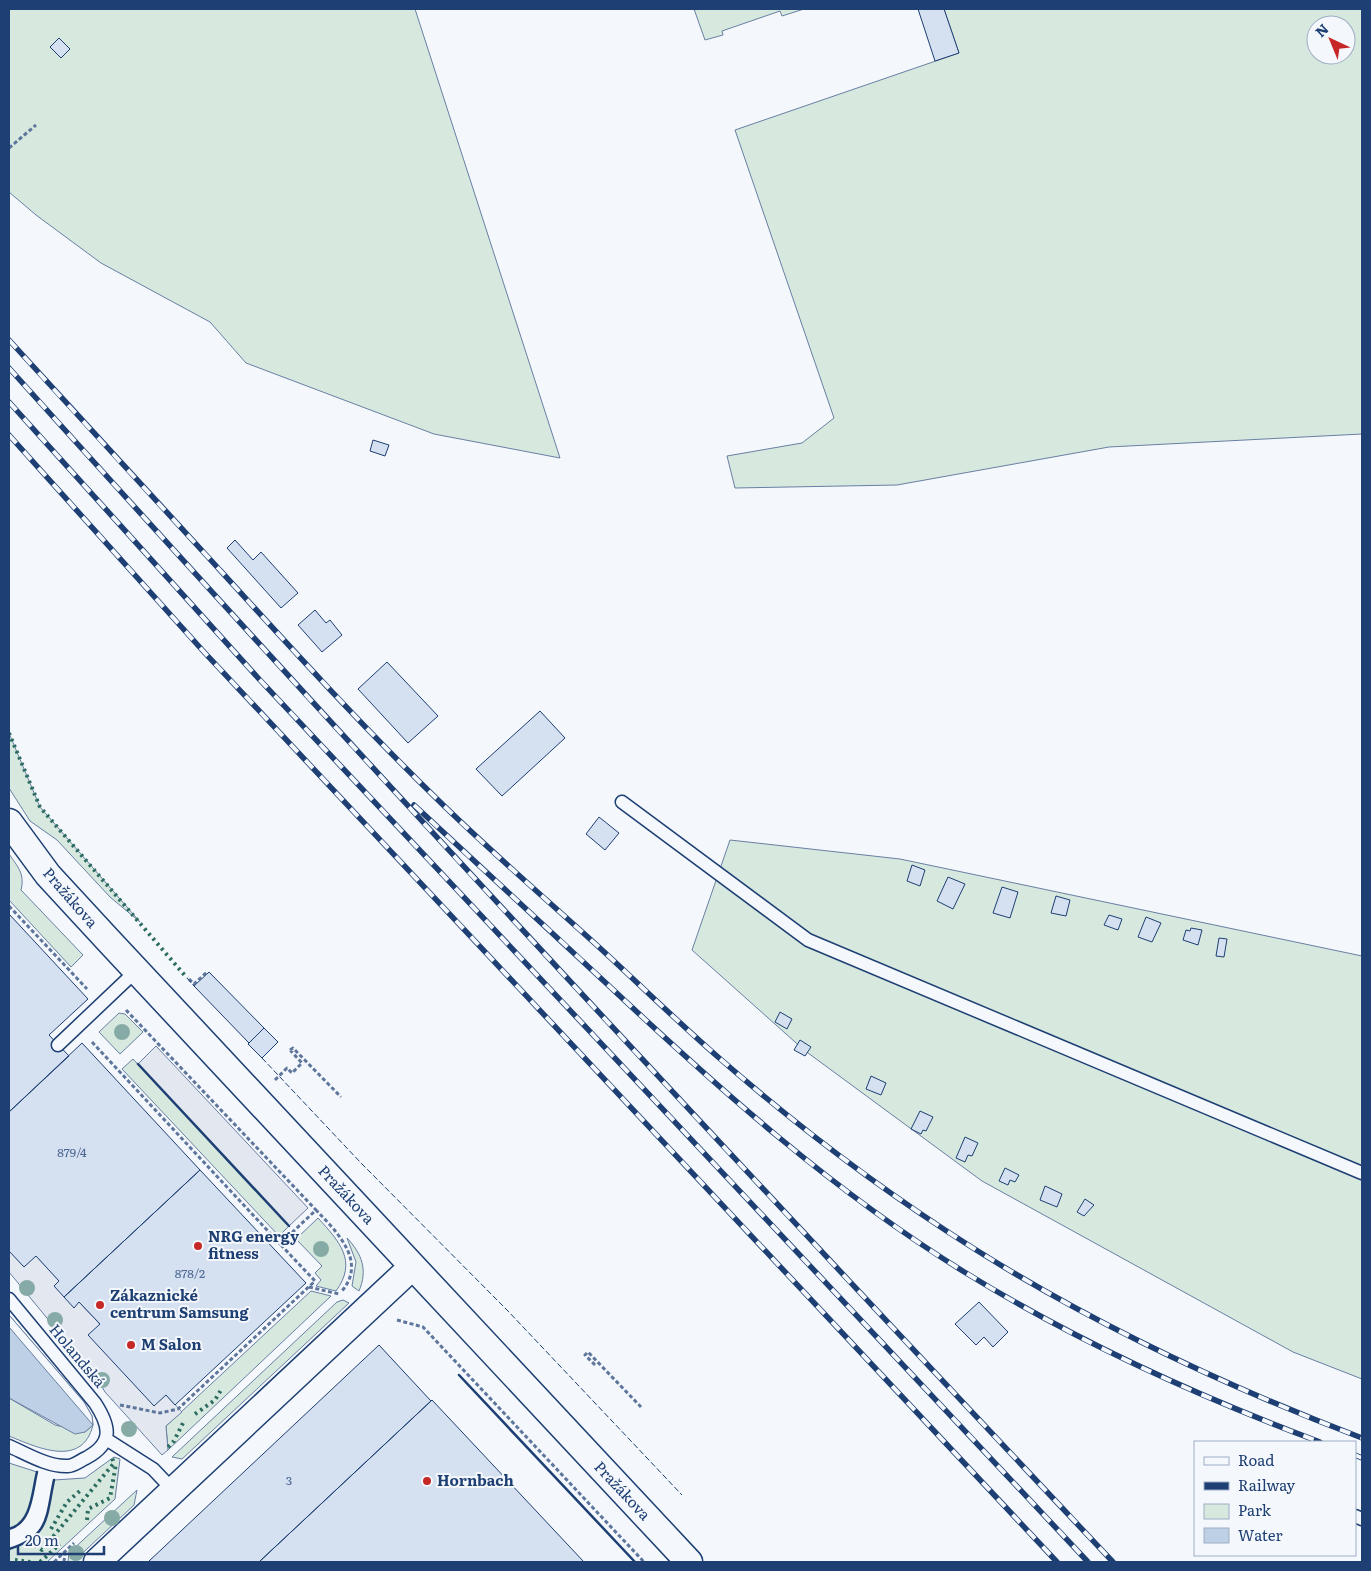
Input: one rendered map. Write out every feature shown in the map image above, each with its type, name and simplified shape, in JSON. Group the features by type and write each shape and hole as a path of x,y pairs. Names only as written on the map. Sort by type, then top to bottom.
{"street":[{"name":"Pražákova","path":"9,822 48,875 689,1562"},
{"path":"97,1562 412,1267"}],"lane":[{"path":"622,802 808,940 1362,1174"},
{"path":"58,1044 136,970"},
{"name":"Holandská","path":"9,1299 95,1403 106,1422 106,1439"},
{"path":"9,1446 49,1463 70,1466 94,1453 106,1439 153,1469 173,1490"}],"path":[{"path":"9,148 36,125"},
{"path":"9,906 101,1004"},
{"path":"189,979 194,984 207,972"},
{"path":"123,1010 128,1010 343,1239 349,1252 351,1271 343,1290 335,1299"},
{"path":"90,1015 88,1038 315,1281 178,1409 160,1412 116,1404 95,1403"},
{"path":"280,1076 287,1068 292,1073 302,1062 290,1050 293,1048 341,1097"},
{"path":"280,1244 316,1210"},
{"path":"308,1287 339,1294"},
{"path":"369,1307 381,1320 389,1318 423,1327 644,1562"},
{"path":"596,1365 585,1355 588,1352 641,1407"},
{"path":"54,1562 78,1540"},
{"path":"64,1562 65,1552"}],"green space":[{"path":"9,9 415,9 560,458 434,434 246,363 210,322 101,263 36,215 9,192"},
{"path":"694,9 804,9 782,16 780,11 722,31 723,35 705,40"},
{"path":"944,9 1362,9 1362,434 1109,447 897,485 735,488 727,456 802,443 834,418 735,130 959,53"},
{"path":"9,733 40,807 140,922 110,897 57,840 30,821 9,788"},
{"path":"730,840 900,859 1362,956 1362,1379 1293,1352 982,1181 804,1050 692,950"},
{"path":"9,854 21,875 21,890 83,955 71,967 9,900"},
{"path":"119,1013 125,1014 143,1032 120,1054 99,1032"},
{"path":"133,1059 289,1226 279,1236 122,1069"},
{"path":"318,1218 339,1243 346,1261 342,1280 336,1291 316,1286 321,1280 315,1273 322,1266 296,1239"},
{"path":"347,1238 360,1256 362,1263 363,1276 359,1291 352,1286 356,1262"},
{"path":"311,1291 331,1296 168,1450 166,1426"},
{"path":"343,1300 349,1303 182,1459 172,1457 337,1302"},
{"path":"9,1398 55,1425 85,1432 93,1425 87,1439 79,1447 69,1451 57,1451 32,1445 9,1436"},
{"path":"114,1457 120,1459 115,1499 47,1562 9,1562 9,1549 32,1538 44,1524 54,1480 85,1478"},
{"path":"9,1463 37,1472 27,1514 17,1526 9,1529"},
{"path":"137,1490 134,1505 73,1562 68,1562 69,1553"}],"shaded area":[{"path":"156,1046 308,1208 289,1226 138,1064"},
{"path":"9,1227 182,1412 166,1426 168,1450 162,1455 105,1392 98,1380 9,1272"}],"water":[{"path":"9,1315 84,1402 92,1416 93,1425 85,1432 75,1434 9,1398"}],"pier":[{"path":"9,1315 84,1402 92,1416 93,1425 9,1327"}],"building":[{"path":"918,9 944,9 959,53 935,61"},
{"path":"59,38 70,49 61,58 50,47"},
{"path":"373,440 389,445 385,456 370,451"},
{"path":"235,540 253,560 261,552 298,593 281,608 227,548"},
{"path":"315,610 326,623 330,620 342,635 322,652 298,625"},
{"path":"387,662 438,716 408,743 358,689"},
{"path":"540,711 565,738 502,796 476,769"},
{"path":"599,817 619,833 605,850 586,834"},
{"path":"912,865 925,870 920,886 907,881"},
{"path":"948,877 965,884 953,909 937,901"},
{"path":"1002,887 1018,892 1010,918 993,913"},
{"path":"1056,896 1070,900 1066,916 1051,913"},
{"path":"9,914 88,999 49,1035 69,1056 9,1112"},
{"path":"1109,915 1122,919 1118,930 1104,925"},
{"path":"1146,917 1161,923 1152,942 1138,937"},
{"path":"1191,928 1202,930 1198,945 1183,940 1186,930 1190,931"},
{"path":"1219,938 1227,939 1224,957 1216,956"},
{"path":"209,972 264,1028 249,1043 194,986"},
{"path":"780,1012 792,1019 787,1029 775,1022"},
{"path":"264,1028 278,1042 262,1058 248,1044"},
{"path":"800,1040 811,1047 805,1056 794,1050"},
{"path":"82,1043 200,1170 64,1297 54,1286 59,1281 36,1256 24,1267 9,1251 9,1112"},
{"path":"871,1076 886,1083 881,1095 866,1089"},
{"path":"920,1111 933,1117 926,1131 923,1130 921,1134 911,1129"},
{"path":"965,1137 978,1143 972,1156 968,1155 965,1162 956,1158"},
{"path":"1005,1168 1019,1175 1015,1182 1010,1180 1008,1185 999,1181"},
{"path":"200,1170 306,1283 175,1405 166,1395 154,1406 88,1335 100,1324 79,1302 74,1308 64,1297"},
{"path":"1045,1186 1062,1194 1057,1207 1040,1200"},
{"path":"1085,1199 1094,1205 1084,1216 1077,1212"},
{"path":"979,1302 1008,1332 993,1347 984,1337 976,1345 955,1324"},
{"path":"379,1345 431,1401 259,1562 148,1562"},
{"name":"Hornbach","path":"432,1400 584,1562 259,1562"}],"railway":[{"path":"9,340 353,714 437,799 688,1030 779,1108 906,1204 973,1248 1066,1303 1114,1329 1212,1376 1362,1438"},
{"path":"9,368 282,669 558,968 1113,1562"},
{"path":"9,402 259,679 1088,1562"},
{"path":"9,435 204,652 1057,1562"},
{"path":"414,805 735,1100 824,1174 917,1242 1008,1298 1095,1345 1183,1387 1317,1441"},
{"path":"1356,1455 1362,1458"}],"hedge":[{"path":"9,733 40,807 187,978"},
{"path":"195,1414 215,1400 221,1390"},
{"path":"168,1447 174,1441 184,1421"},
{"path":"30,1541 42,1550 114,1463 112,1458"},
{"path":"87,1520 88,1509 110,1498 116,1464"},
{"path":"51,1529 67,1502 81,1490"},
{"path":"40,1562 60,1544"},
{"path":"15,1560 31,1562"}],"fence":[{"path":"187,978 194,986"},
{"path":"262,1058 361,1163 507,1310 682,1495"}],"wall":[{"path":"138,1064 289,1226"},
{"path":"459,1375 635,1562"},
{"path":"9,1529 17,1526 27,1514 37,1472"},
{"path":"9,1549 32,1538 44,1524 54,1480"}],"place":[{"name":"NRG energy fitness","path":"198,1246"},
{"name":"Zákaznické centrum Samsung","path":"100,1305"},
{"name":"M Salon","path":"131,1345"},
{"name":"Hornbach","path":"427,1481"}]}
